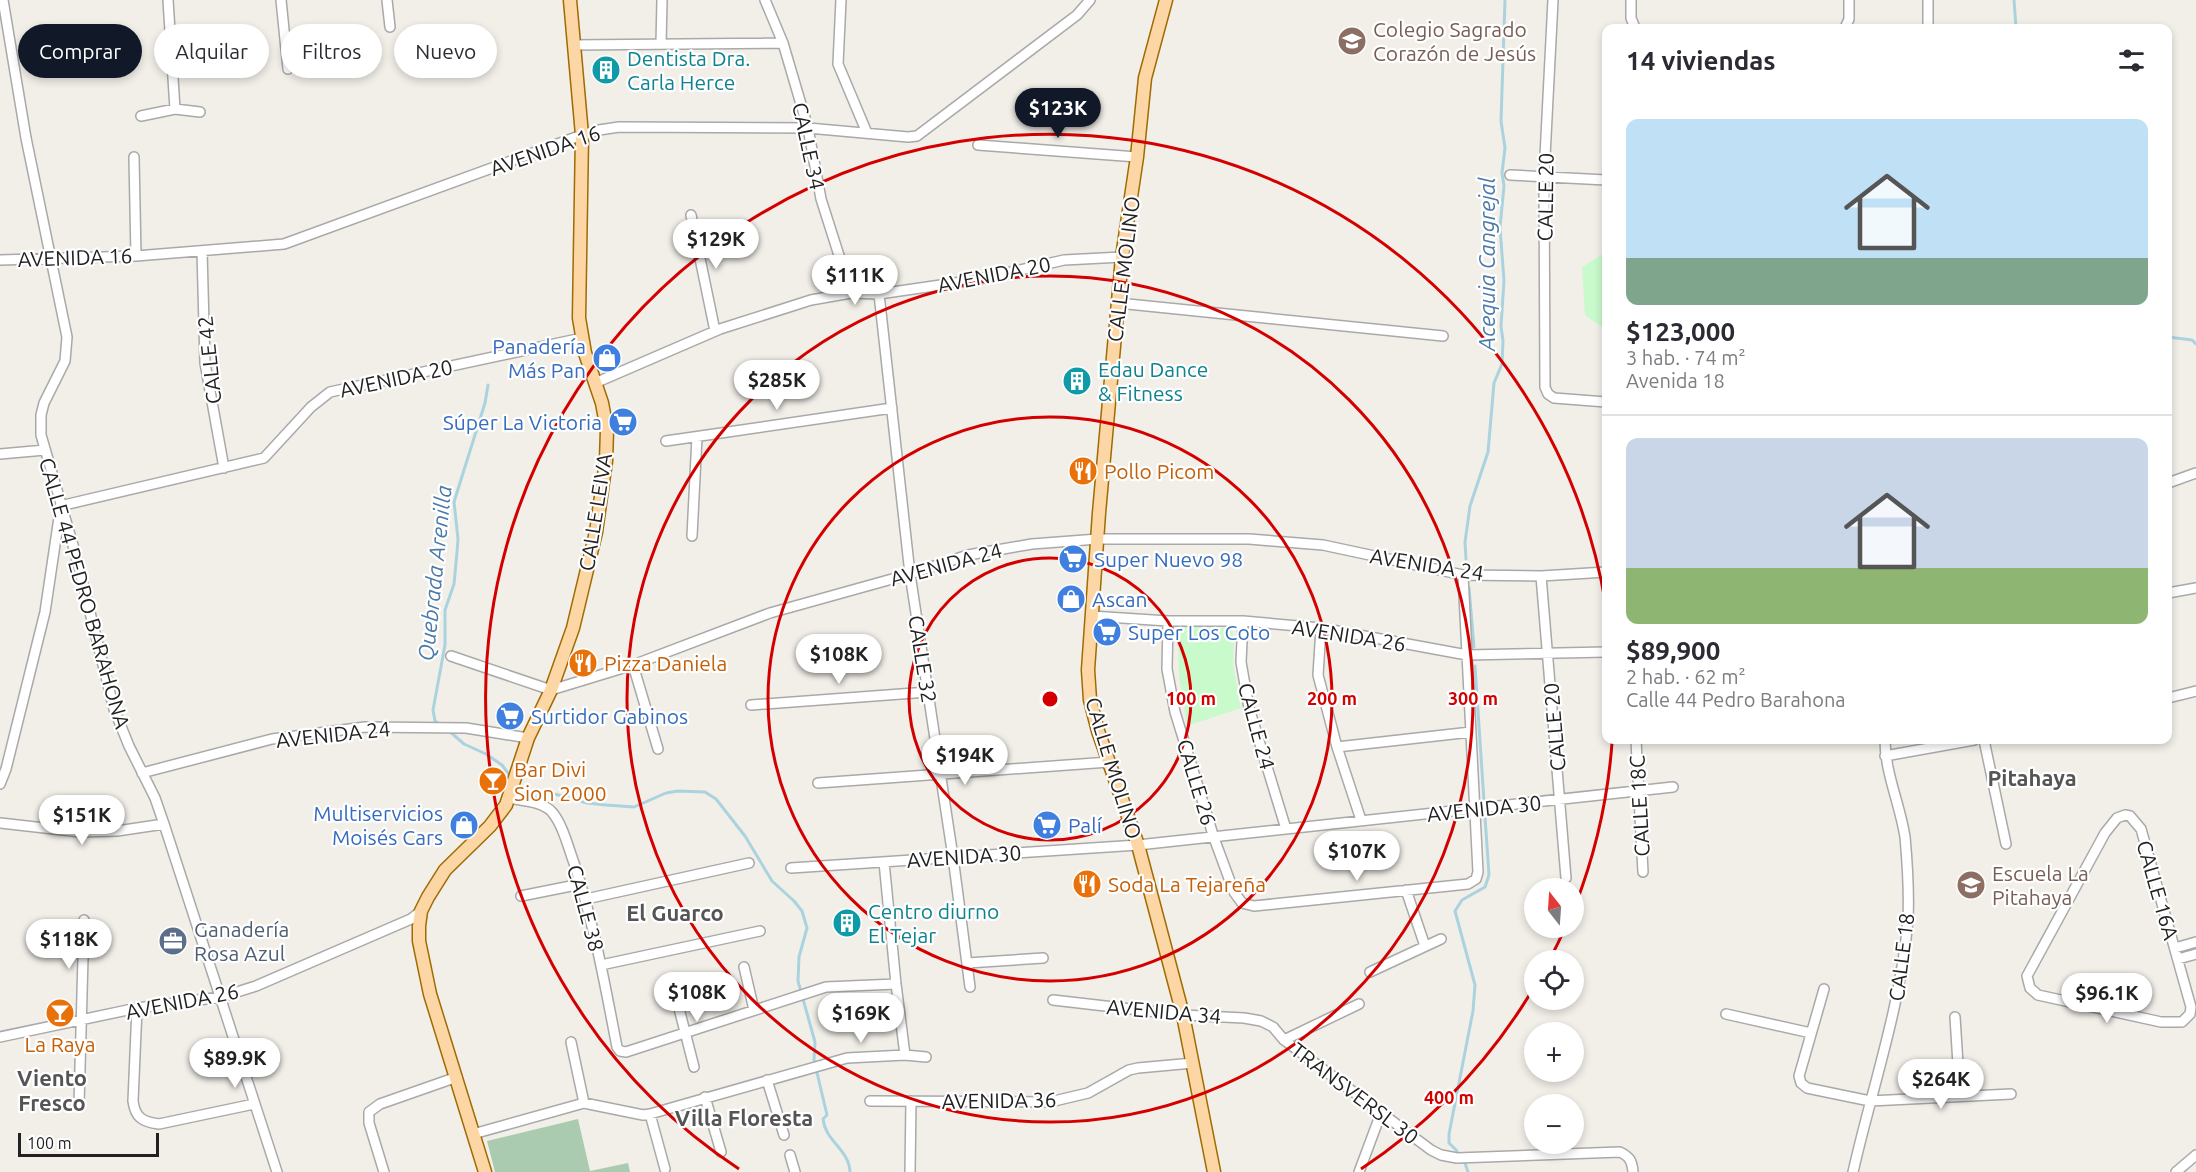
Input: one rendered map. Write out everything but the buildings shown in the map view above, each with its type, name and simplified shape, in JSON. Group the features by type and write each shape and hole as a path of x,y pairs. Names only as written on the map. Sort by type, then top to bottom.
{"main road":[{"name":"CALLE LEIVA","path":"421,911 445,870 501,814 509,798 528,738 551,690 573,628 596,532 607,430 602,403 582,338 579,318 582,135 570,0"},
{"name":"CALLE MOLINO","path":"1166,0 1145,78 1137,157 1122,257 1088,670 1090,700 1138,845 1183,1015 1214,1172"},
{"path":"421,911 419,941 430,994 485,1172"}],"street":[{"name":"CALLE 44 PEDRO BARAHONA","path":"3,0 26,138 67,344 65,361 44,403 39,426 75,552 114,709 155,798 277,1172"},
{"path":"168,0 175,109"},
{"path":"281,0 283,24"},
{"path":"387,0 390,27"},
{"path":"661,44 662,0"},
{"name":"CALLE 34","path":"765,0 783,43 808,128 821,199 851,293"},
{"path":"841,0 838,64 867,133"},
{"name":"AVENIDA 16","path":"0,260 136,256 285,243 582,135 619,127 808,128 917,136 1077,15 1090,0"},
{"name":"CALLE 20","path":"1553,0 1544,177 1545,387 1548,394 1554,398 1602,402"},
{"path":"1631,0 1633,24"},
{"path":"1847,24 1849,0"},
{"path":"1928,0 1928,24"},
{"path":"573,45 783,43"},
{"path":"141,116 175,109 200,112"},
{"path":"978,145 1137,157"},
{"path":"134,157 136,256"},
{"path":"1510,175 1602,180"},
{"path":"691,215 715,331"},
{"name":"CALLE 42","path":"202,251 205,363 224,468"},
{"name":"AVENIDA 20","path":"595,382 715,331 811,300 851,293 879,294 975,280 1064,260 1122,257"},
{"name":"CALLE 32","path":"879,294 910,574 953,857 970,987"},
{"path":"1118,303 1443,336"},
{"name":"AVENIDA 20","path":"60,506 264,458 311,407 330,392 582,338"},
{"path":"666,441 892,408"},
{"path":"692,536 697,437"},
{"path":"0,454 45,450"},
{"path":"2172,482 2196,473"},
{"path":"0,784 6,769 45,612 60,506"},
{"name":"AVENIDA 24","path":"551,690 633,665 770,613 910,574 968,555 1000,548 1098,539 1249,539 1323,545 1463,575 1541,576 1602,572"},
{"path":"1425,946 1406,891 1468,884 1476,879 1478,872 1463,575"},
{"name":"CALLE 20","path":"1541,576 1566,878"},
{"path":"2172,592 2196,588"},
{"name":"AVENIDA 26","path":"1091,615 1168,621 1243,621 1321,628 1467,655 1602,652"},
{"name":"CALLE 26","path":"1168,621 1167,669 1175,712 1214,838 1234,892 1242,903 1254,906 1406,891"},
{"name":"CALLE 24","path":"1243,621 1241,662 1249,708 1286,829"},
{"path":"1321,628 1318,675 1337,747 1361,820"},
{"path":"451,656 551,690"},
{"path":"633,665 658,749"},
{"path":"2172,697 2196,691"},
{"path":"751,705 928,692"},
{"name":"AVENIDA 24","path":"142,773 272,739 365,728 466,728 528,738"},
{"path":"1337,747 1471,732"},
{"name":"CALLE 18C","path":"1636,744 1643,872"},
{"name":"CALLE 18","path":"1853,1172 1895,1009 1908,918 1905,837 1885,756 1885,744"},
{"path":"1885,756 1952,744"},
{"path":"1985,744 2006,844"},
{"path":"819,783 1109,762"},
{"name":"AVENIDA 30","path":"791,868 1138,845 1674,787"},
{"name":"CALLE 38","path":"509,798 543,805 552,812 567,844 586,899 616,1047 626,1052 685,1032"},
{"name":"CALLE 16A","path":"2130,816 2141,829 2178,959 2191,1007 2190,1014 2182,1023 2161,1022 2038,995 2030,988 2027,976 2104,833 2117,818 2130,816"},
{"path":"0,823 80,832 117,831 164,824"},
{"path":"586,899 749,862"},
{"path":"884,862 905,1055"},
{"path":"520,896 581,884"},
{"name":"AVENIDA 26","path":"0,1037 137,1008 221,997 256,986 411,919 421,911"},
{"path":"79,1105 84,920"},
{"path":"601,965 760,931"},
{"path":"1370,972 1441,939"},
{"path":"2175,948 2196,942"},
{"path":"2178,959 2196,954"},
{"path":"967,963 1043,958"},
{"path":"744,967 754,1010"},
{"path":"685,1032 826,987 896,984"},
{"path":"673,985 694,1067"},
{"path":"1824,989 1799,1076 1801,1083 1807,1088 1870,1101 2011,1094"},
{"name":"AVENIDA 34","path":"1053,1000 1183,1015 1244,1018 1261,1021 1273,1027"},
{"path":"1284,1040 1359,1004"},
{"path":"137,1008 133,1101 135,1111 140,1118 147,1123 159,1124 254,1104"},
{"path":"1726,1014 1811,1034"},
{"path":"1955,1017 1960,1096"},
{"name":"TRANSVERSL 30","path":"1273,1027 1284,1040 1431,1150 1441,1155 1457,1158 1620,1152 1628,1156 1632,1162 1633,1172"},
{"path":"571,1042 584,1103"},
{"path":"473,1134 584,1103 643,1115 650,1114 847,1058 905,1055 926,1057"},
{"name":"AVENIDA 36","path":"870,1101 1050,1102 1088,1093 1129,1070 1193,1063"},
{"path":"384,1172 369,1123 369,1112 380,1104 457,1077"},
{"path":"766,1080 784,1135"},
{"path":"705,1097 721,1152"},
{"path":"910,1172 911,1101"},
{"path":"1359,1172 1381,1113"},
{"path":"650,1114 666,1169"},
{"path":"790,1155 795,1172"},
{"path":"2176,1172 2196,1155"}],"green space":[{"path":"1602,254 1602,327 1585,315 1582,267"},
{"path":"1182,627 1228,628 1232,631 1234,637 1233,664 1241,708 1187,726 1179,677 1178,631"},
{"path":"578,1119 590,1171 628,1163 630,1172 495,1172 487,1141"}],"waterway":[{"name":"Acequia Cangrejal","path":"1466,559 1465,542 1470,506 1488,452 1494,383 1502,364 1501,326 1504,281 1500,227 1505,148 1501,121 1505,0"},
{"path":"2014,0 2016,24"},
{"path":"2172,338 2192,340 2196,344"},
{"name":"Quebrada Arenilla","path":"440,725 435,721 433,710 445,645 445,610 454,584 458,539 454,502 485,403 488,385"},
{"name":"Acequia Cangrejal","path":"1469,588 1474,647"},
{"name":"Acequia Cangrejal","path":"1475,666 1484,801"},
{"name":"Quebrada Arenilla","path":"448,730 464,744 486,754 502,765 511,777"},
{"name":"Quebrada Arenilla","path":"517,785 531,792 551,793 587,803 634,807 666,793 678,791 705,792 716,799 745,836 772,881 802,911 807,928 799,957 798,981 815,1042 814,1060 827,1115 823,1119 828,1133 846,1157 850,1172"},
{"name":"Acequia Cangrejal","path":"1457,1151 1449,1143 1449,1134 1473,1011 1475,985 1455,911 1462,900 1485,887 1489,875 1485,817"},
{"name":"Acequia Cangrejal","path":"1465,1163 1468,1172"}],"place":[{"name":"Colegio Sagrado Corazón de Jesús","path":"1352,41"},
{"name":"Dentista Dra. Carla Herce","path":"606,70"},
{"name":"Panadería Más Pan","path":"607,358"},
{"name":"Edau Dance & Fitness","path":"1077,381"},
{"name":"Súper La Victoria","path":"623,422"},
{"name":"Pollo Picom","path":"1083,471"},
{"name":"Super Nuevo 98","path":"1073,559"},
{"name":"Ascan","path":"1071,599"},
{"name":"Super Los Coto","path":"1107,632"},
{"name":"Pizza Daniela","path":"583,663"},
{"name":"Surtidor Gabinos","path":"510,716"},
{"name":"Bar Divi Sion 2000","path":"493,781"},
{"name":"Multiservicios Moisés Cars","path":"464,825"},
{"name":"Palí","path":"1047,825"},
{"name":"Soda La Tejareña","path":"1087,884"},
{"name":"Escuela La Pitahaya","path":"1971,885"},
{"name":"Centro diurno El Tejar","path":"847,923"},
{"name":"Ganadería Rosa Azul","path":"173,941"},
{"name":"La Raya","path":"60,1013"}],"district":[{"name":"Pitahaya","path":"2032,777"},
{"name":"El Guarco","path":"675,912"},
{"name":"Viento Fresco","path":"52,1090"},
{"name":"Villa Floresta","path":"744,1117"}]}
